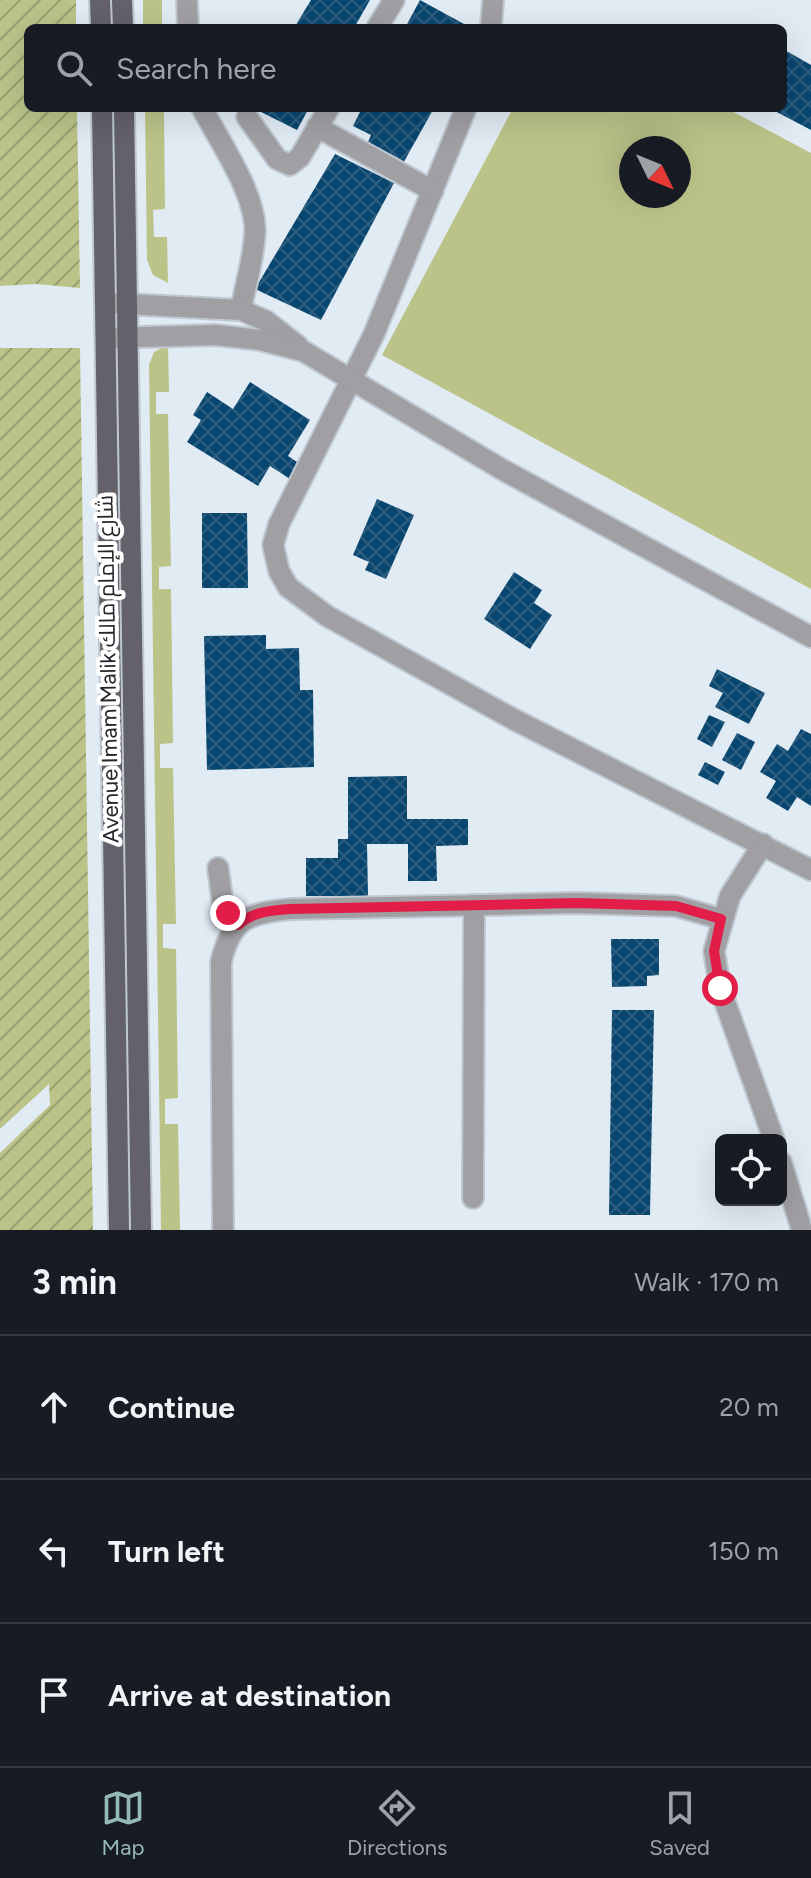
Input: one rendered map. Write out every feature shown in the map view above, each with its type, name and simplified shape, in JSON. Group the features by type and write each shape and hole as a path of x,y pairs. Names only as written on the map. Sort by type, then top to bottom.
{"main road":[{"path":"100,0 101,24"},
{"path":"122,0 123,24"},
{"name":"Avenue Imam Malik شارع الإمام مالك","path":"102,112 119,1230"},
{"name":"Avenue Imam Malik شارع الإمام مالك","path":"124,112 141,1230"}],"street":[{"path":"187,0 188,24"},
{"path":"379,24 394,0"},
{"path":"491,24 493,0"},
{"path":"204,112 246,192 253,213 255,232 241,310"},
{"path":"247,117 277,159 290,165 300,157 326,112"},
{"path":"464,112 352,380 279,524 273,545 279,571 288,587 327,616 513,719 811,870"},
{"path":"317,127 433,191"},
{"path":"105,303 241,310 266,321 303,351 503,470 811,637"},
{"path":"106,338 227,335 303,351"},
{"path":"763,844 730,896 714,951 715,969 772,1134"},
{"path":"218,868 223,905 238,925"},
{"path":"223,1230 221,962 227,939 248,916 275,911 577,903 676,906 721,919"},
{"path":"473,1198 474,905"},
{"path":"787,1181 802,1230"}],"green space":[{"path":"0,0 76,0 76,24 24,24 24,112 77,112 80,288 36,284 0,286"},
{"path":"143,0 162,0 162,24 143,24"},
{"path":"145,112 164,112 165,209 153,210 154,237 167,237 168,283 153,275 147,260"},
{"path":"511,112 734,112 811,153 811,589 382,355"},
{"path":"168,345 169,392 156,392 156,414 168,414 171,566 159,567 159,589 171,589 173,743 160,744 160,768 173,768 176,924 163,924 163,948 176,949 178,1098 165,1099 165,1124 178,1124 180,1230 161,1230 149,365 154,352"},
{"path":"0,348 80,348 93,1230 0,1230 0,1153 50,1105 49,1084 0,1129"}],"building":[{"path":"311,0 370,0 356,24 296,24"},
{"path":"420,0 464,24 407,24"},
{"path":"787,51 811,65 811,130 777,112 787,112"},
{"path":"261,112 307,112 297,130"},
{"path":"360,112 432,112 401,167 366,147 371,135 353,126"},
{"path":"335,154 394,183 321,320 255,289"},
{"path":"250,382 310,420 288,456 300,464 290,479 270,466 258,486 187,442 201,420 193,415 207,392 233,409"},
{"path":"377,499 414,515 386,579 365,570 369,562 353,555"},
{"path":"202,513 247,513 248,588 202,588"},
{"path":"514,572 542,590 534,603 552,615 530,649 484,619"},
{"path":"266,635 266,649 299,648 300,690 313,690 314,767 207,770 204,636"},
{"path":"717,669 765,693 749,724 715,707 723,693 709,686"},
{"path":"709,715 725,722 712,747 697,739"},
{"path":"801,729 811,734 811,806 797,797 788,811 766,798 776,781 760,772 777,744 788,751"},
{"path":"737,733 755,742 741,770 722,760"},
{"path":"705,762 725,772 718,785 698,775"},
{"path":"407,776 407,819 468,819 468,845 436,846 437,881 408,881 408,844 367,844 368,896 306,896 306,858 338,858 338,839 348,839 348,777"},
{"path":"611,939 659,939 659,975 647,976 647,986 612,987"},
{"path":"612,1010 654,1010 650,1215 609,1215"}],"route":[{"path":"228,913 238,925 248,916 260,912 290,909 577,903 676,906 721,919 714,951 720,988"}]}
